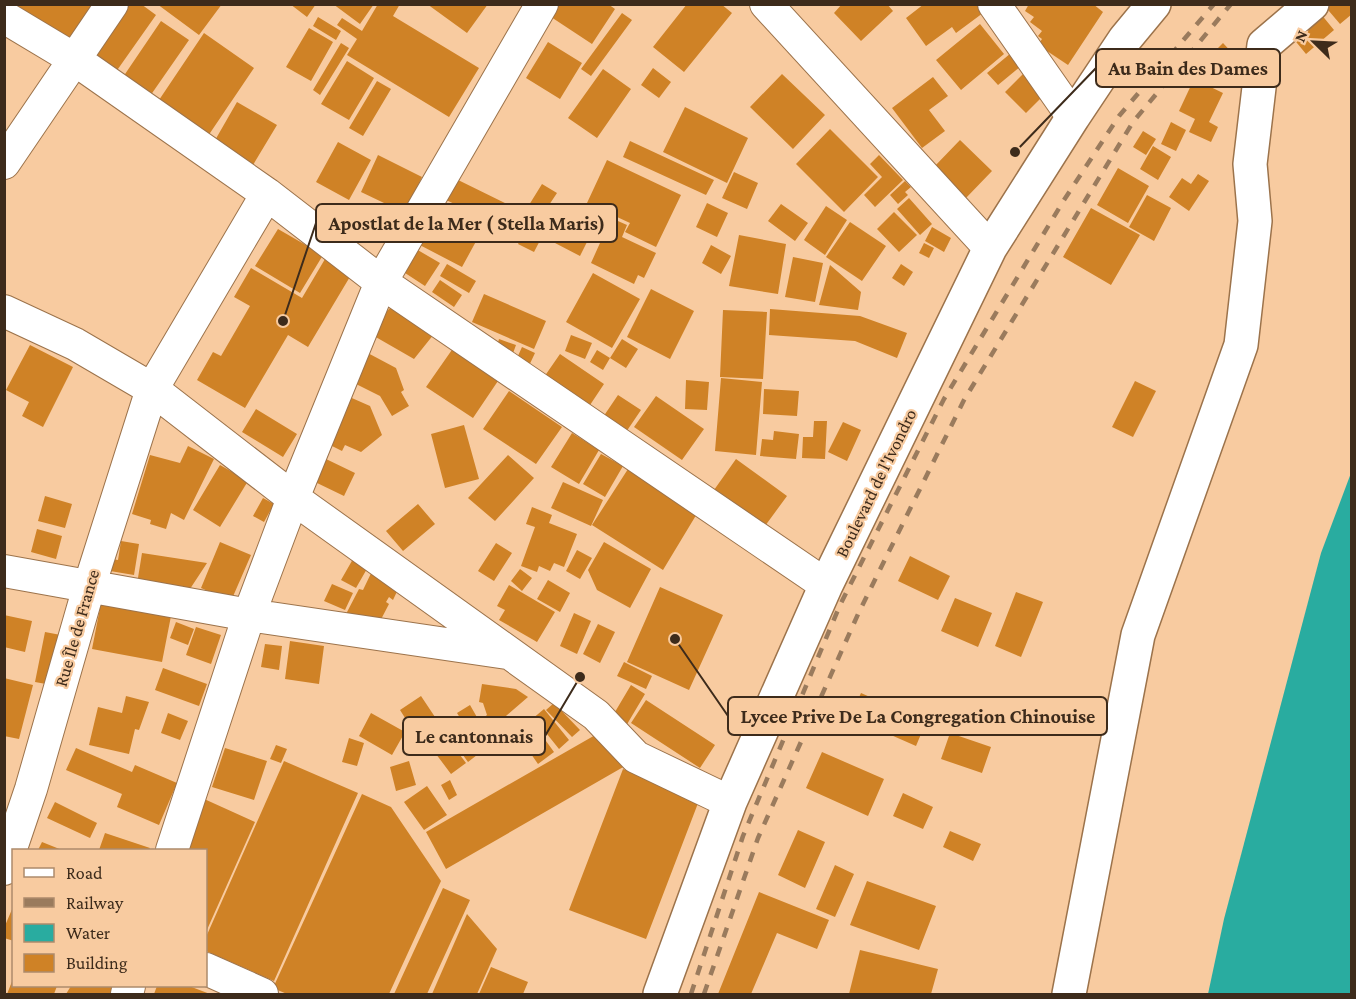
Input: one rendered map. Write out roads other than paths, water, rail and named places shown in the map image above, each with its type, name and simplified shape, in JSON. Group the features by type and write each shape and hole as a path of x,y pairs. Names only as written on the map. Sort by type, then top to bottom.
{"main road":[{"name":"Boulevard de l'Ivondro","path":"660,994 730,802 826,585 990,248 1125,39 1154,4"},
{"path":"1069,994 1138,634 1241,345 1255,221 1250,164 1264,45 1312,4"}],"street":[{"path":"4,163 112,4"},
{"path":"172,849 249,615 293,498 381,282 542,4"},
{"path":"766,4 990,248"},
{"path":"994,4 1073,117"},
{"path":"4,17 74,59 267,194 381,282 826,585"},
{"name":"Rue Île de France","path":"4,869 31,789 89,587 152,389 267,194"},
{"path":"4,311 75,345 152,389 293,498 596,715 636,757 730,802"},
{"path":"4,571 249,615 513,654"},
{"path":"207,969 262,994"}],"water":[{"path":"1351,473 1351,994 1208,994 1224,919 1321,553"}],"railway":[{"path":"691,994 743,836 840,605 944,399 1064,200 1119,116 1214,4"},
{"path":"704,994 758,838 859,612 964,400 1133,122 1231,4"}],"place":[{"name":"Au Bain des Dames","path":"1015,152"},
{"name":"Apostlat de la Mer ( Stella Maris)","path":"283,321"},
{"name":"Lycee Prive De La Congregation Chinouise","path":"675,639"},
{"name":"Le cantonnais","path":"580,677"}]}
